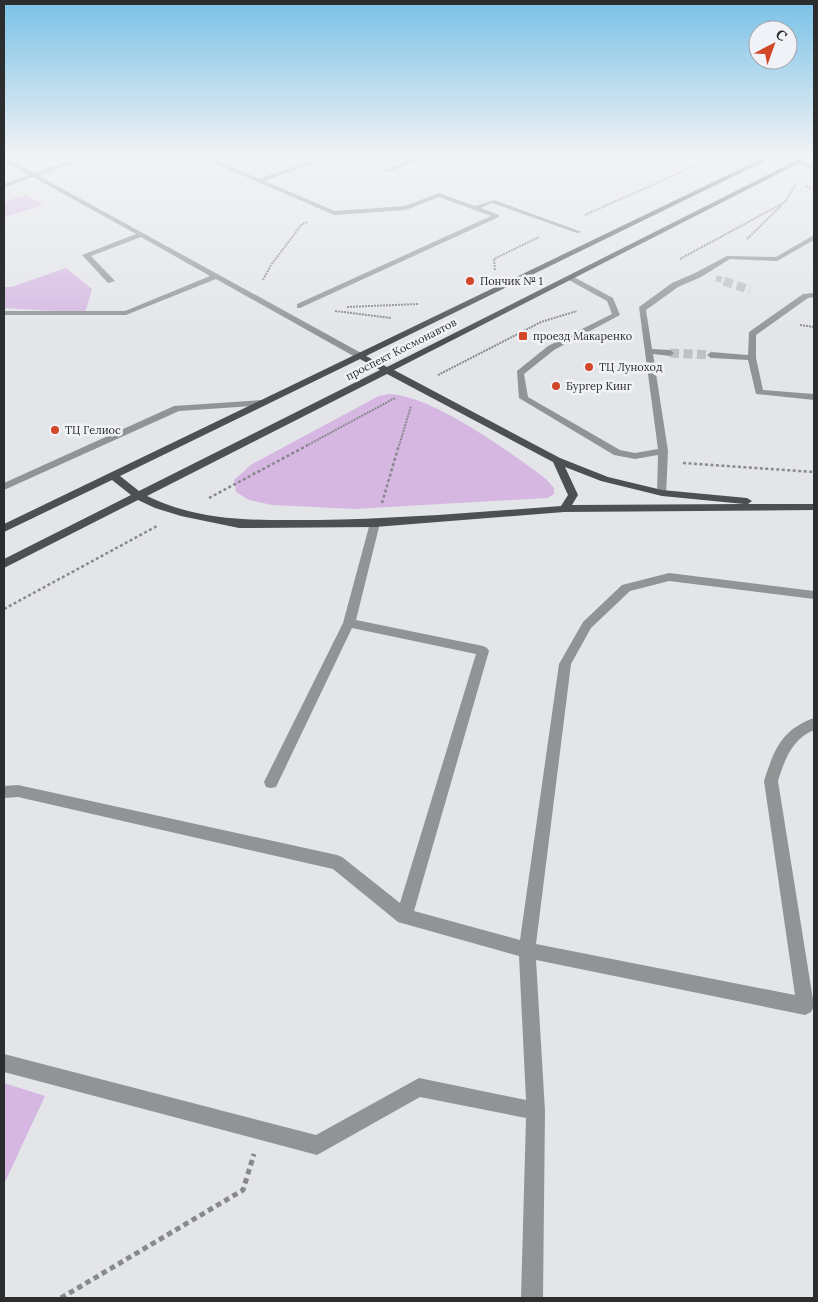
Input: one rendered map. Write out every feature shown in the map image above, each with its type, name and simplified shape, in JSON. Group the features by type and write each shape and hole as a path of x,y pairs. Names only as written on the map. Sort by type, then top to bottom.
{"main road":[{"name":"проспект Космонавтов","path":"4,528 647,217"},
{"name":"проспект Космонавтов","path":"4,564 690,217"},
{"path":"360,356 557,460 605,479 662,493 814,507"},
{"path":"557,460 573,495 564,509"},
{"path":"112,475 138,496 181,513 239,524 375,523 564,509 814,507"}],"street":[{"path":"110,217 360,356"},
{"path":"300,306 495,217"},
{"path":"537,217 578,232"},
{"path":"111,281 86,255 142,234"},
{"path":"662,493 663,451 642,309 674,285 698,275 729,257 777,259 814,237"},
{"path":"4,313 126,313 216,276"},
{"path":"569,278 610,300 616,315 551,348 520,373 524,398 617,453 635,456 663,451"},
{"path":"814,295 806,296 799,300 752,334 752,358 759,392 814,397"},
{"path":"649,351 670,353"},
{"path":"711,355 752,358"},
{"path":"4,486 176,408 262,403"},
{"path":"271,782 349,623 375,523"},
{"path":"532,1298 536,1111 527,950 564,664 587,625 626,588 669,577 814,595"},
{"path":"349,623 484,651 404,916"},
{"path":"4,792 18,791 337,862 404,916 527,950 805,1006 771,782 780,751 802,728 814,724"},
{"path":"4,1063 317,1145 419,1087 536,1111"}],"path":[{"path":"261,285 271,264 302,224 323,217"},
{"path":"729,257 771,217"},
{"path":"300,306 336,307 427,304"},
{"path":"300,306 392,318"},
{"path":"4,609 417,386 541,322"},
{"path":"375,523 417,386"},
{"path":"663,462 814,472"},
{"path":"61,1298 243,1190 261,1131"}],"shaded area":[{"path":"66,268 92,289 85,313 4,308 4,287 11,287"},
{"path":"389,394 407,397 427,404 471,427 546,479 554,488 554,494 547,498 354,509 272,505 249,500 236,492 234,480 252,464 379,396"},
{"path":"4,1083 45,1096 4,1184"}],"tunnel":[{"path":"716,278 728,282"},
{"path":"724,281 750,290"},
{"path":"670,353 711,355"}],"place":[{"name":"Пончик № 1","path":"470,281"},
{"name":"проезд Макаренко","path":"523,336"},
{"name":"ТЦ Луноход","path":"589,367"},
{"name":"Бургер Кинг","path":"556,386"},
{"name":"ТЦ Гелиос","path":"55,430"}]}
